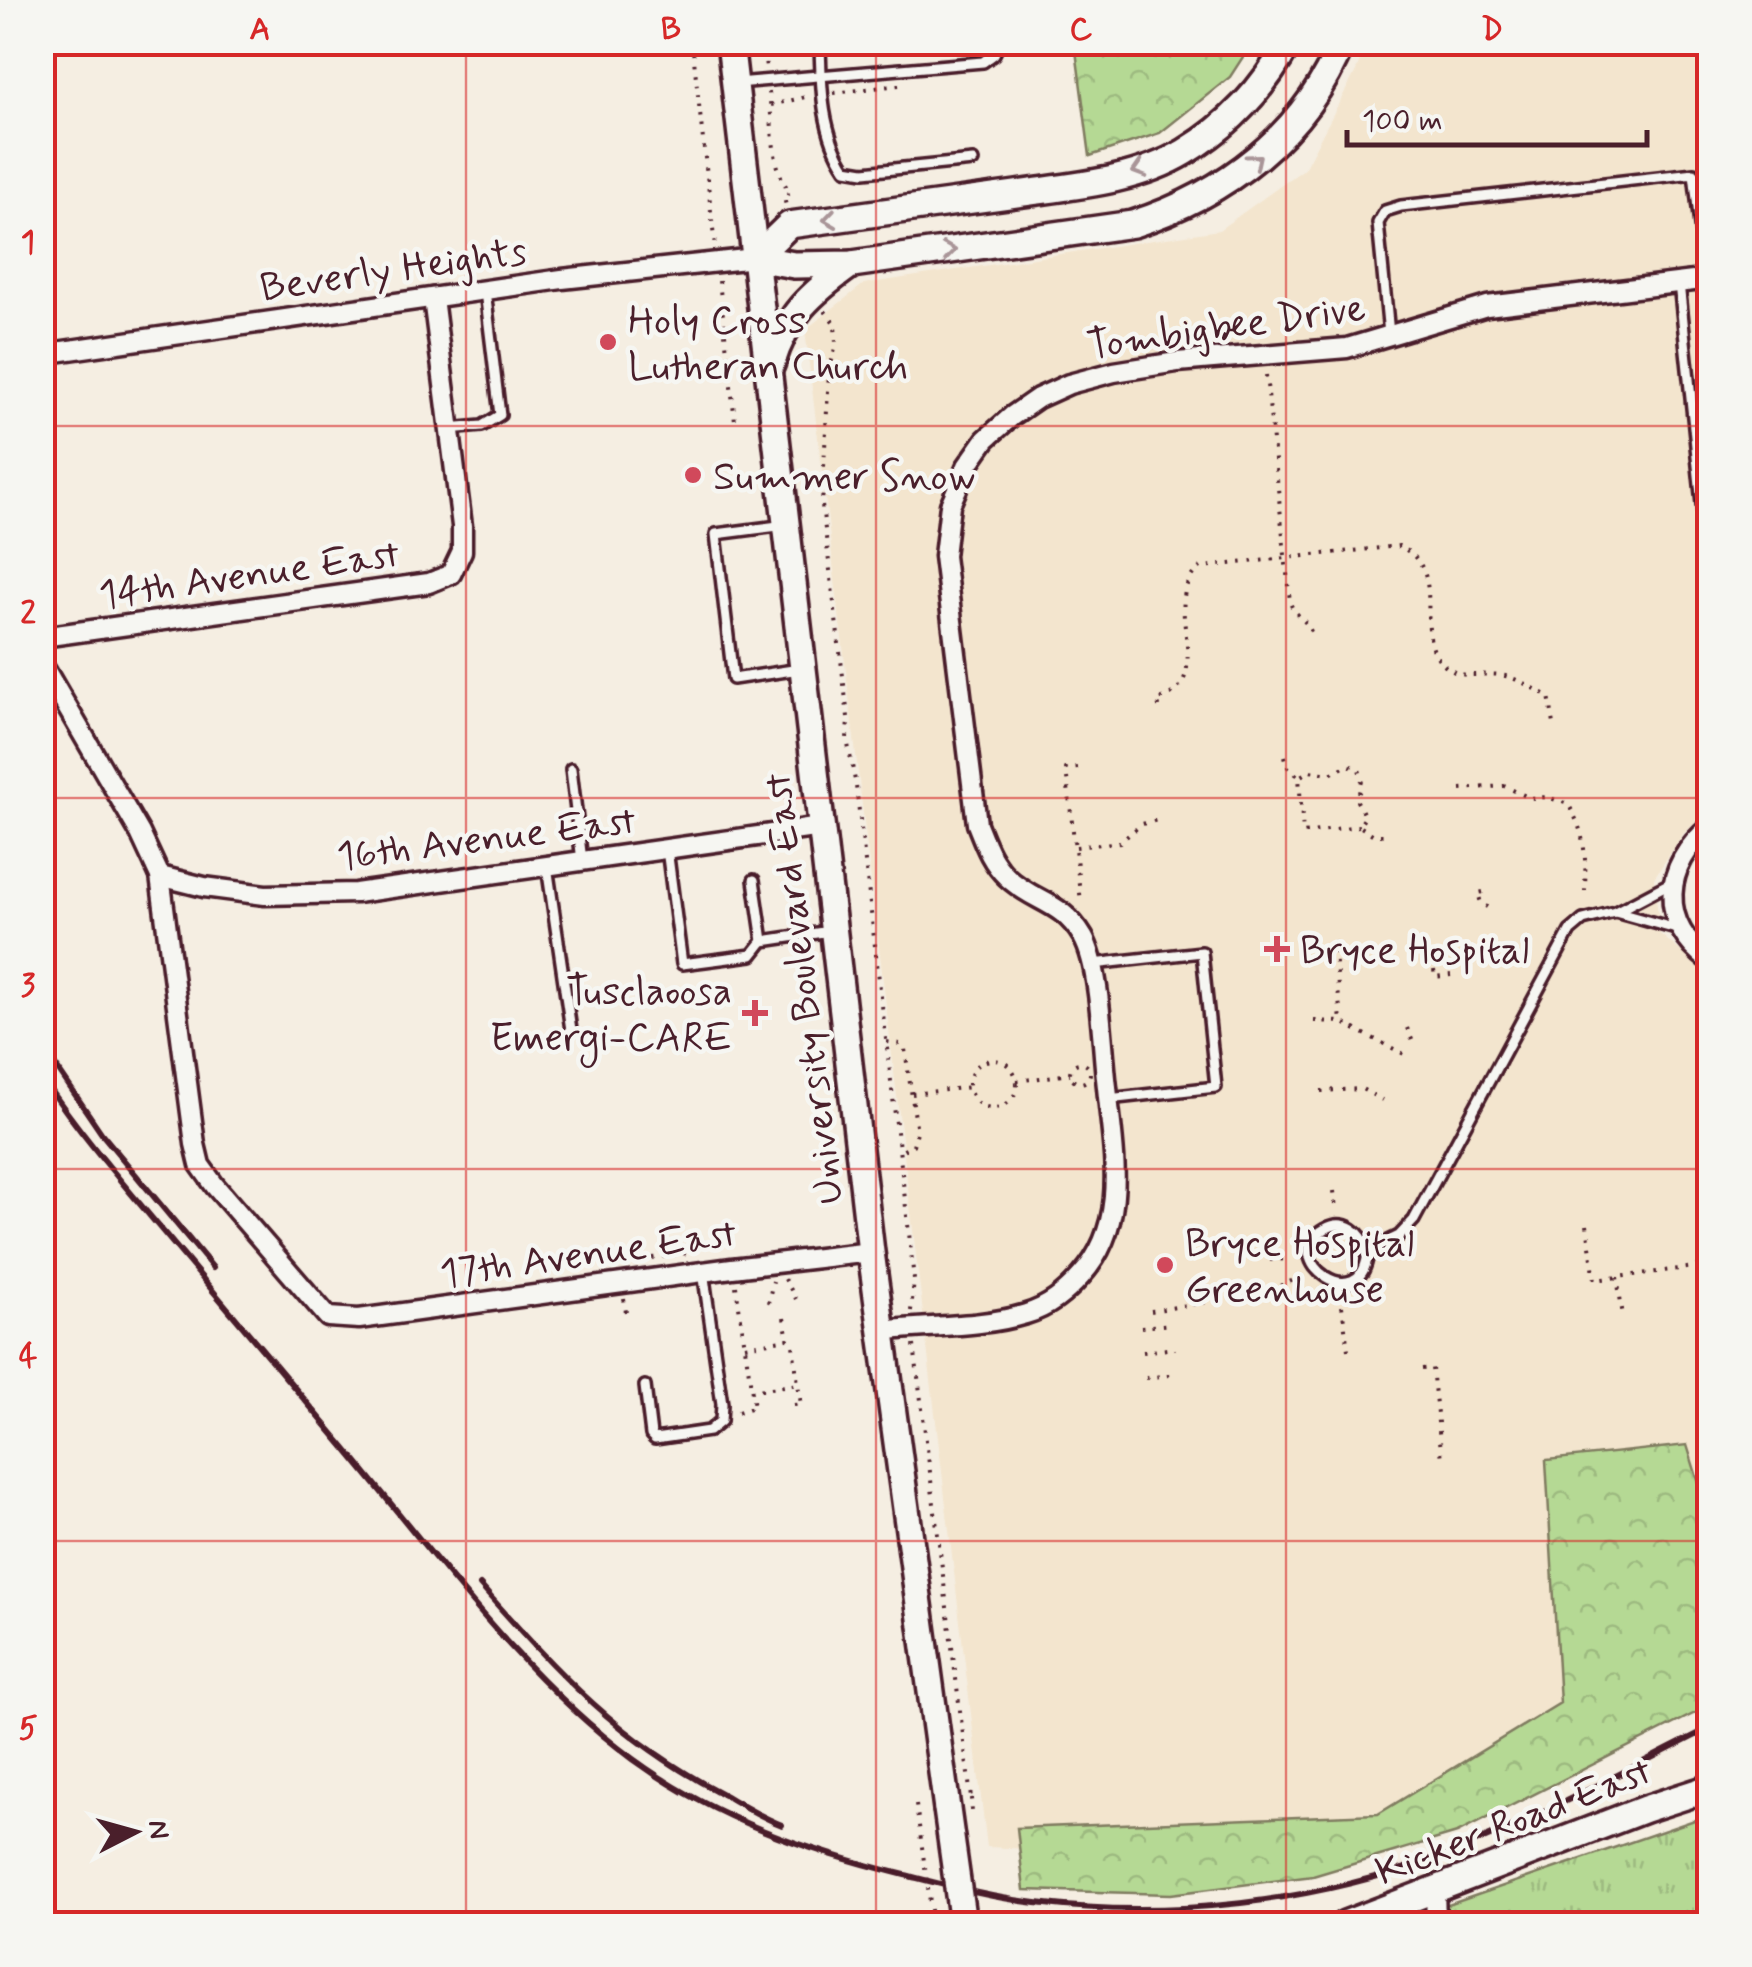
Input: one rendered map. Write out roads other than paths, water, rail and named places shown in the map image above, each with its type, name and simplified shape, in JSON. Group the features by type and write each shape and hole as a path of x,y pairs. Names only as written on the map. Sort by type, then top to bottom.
{"main road":[{"name":"University Boulevard East","path":"730,42 871,1252 959,1803 964,1924"},
{"path":"755,258 789,225 1088,184 1144,171 1184,153 1224,124 1257,91 1289,42"},
{"path":"755,258 794,264 852,264 1119,226 1170,212 1232,178 1280,137 1319,86 1342,42"},
{"path":"768,375 779,340 808,296 852,264"},
{"name":"Kicker Road East","path":"1344,1924 1397,1914 1435,1888 1710,1788"}],"street":[{"name":"Beverly Heights","path":"42,354 485,290 755,258"},
{"name":"Tombigbee Drive","path":"882,1330 1028,1314 1049,1306 1093,1263 1115,1206 1108,1099 1086,942 1070,917 1007,877 990,858 977,824 944,556 950,505 986,439 1038,398 1069,384 1114,372 1177,362 1347,348 1487,306 1708,279"},
{"path":"433,298 448,429"},
{"name":"14th Avenue East","path":"42,638 429,582 451,574 462,551 462,526 448,429"},
{"path":"42,664 131,817 160,876"},
{"name":"16th Avenue East","path":"160,876 204,887 265,894 356,893 821,827"},
{"path":"1710,827 1692,842 1672,882 1680,930 1710,961"},
{"name":"17th Avenue East","path":"160,876 190,1118 200,1164 318,1308 338,1320 871,1252"},
{"path":"1435,1888 1436,1924"}],"lane":[{"path":"820,42 822,95 835,153 846,169 864,172 973,161"},
{"path":"734,84 983,62 994,54 1000,42"},
{"path":"1390,337 1378,223 1385,211 1401,206 1694,173 1708,279"},
{"path":"1679,283 1710,581"},
{"path":"448,429 482,426 500,415 485,290"},
{"path":"786,525 716,534 730,661 733,679 802,669"},
{"path":"571,769 582,861"},
{"path":"667,849 682,964 752,956 763,940 754,880"},
{"path":"546,866 571,1030"},
{"path":"1368,1251 1400,1236 1414,1220 1570,931 1583,920 1615,912 1672,882"},
{"path":"1615,912 1680,930"},
{"path":"763,940 833,931"},
{"path":"1092,964 1202,952 1216,1087 1108,1099"},
{"path":"1334,1225 1352,1228 1360,1234 1368,1251 1367,1261 1357,1276 1340,1282 1322,1277 1310,1252 1318,1234 1334,1225"},
{"path":"645,1386 652,1435 656,1439 709,1431 721,1421 703,1272"}],"railway":[{"path":"42,1046 102,1134 213,1268"},
{"path":"42,1077 124,1185 478,1610 552,1690 633,1759 664,1780 730,1816 798,1844 869,1866 1020,1901 1138,1909 1241,1903 1342,1885 1440,1856 1542,1812 1710,1728"},
{"path":"480,1585 565,1677 623,1729 690,1776 782,1825"}],"place":[{"name":"Holy Cross Lutheran Church","path":"608,342"},
{"name":"Summer Snow","path":"693,475"},
{"name":"Bryce Hospital","path":"1277,949"},
{"name":"Tusclaoosa Emergi-CARE","path":"755,1013"},
{"name":"Bryce Hospital Greenhouse","path":"1165,1265"}]}
